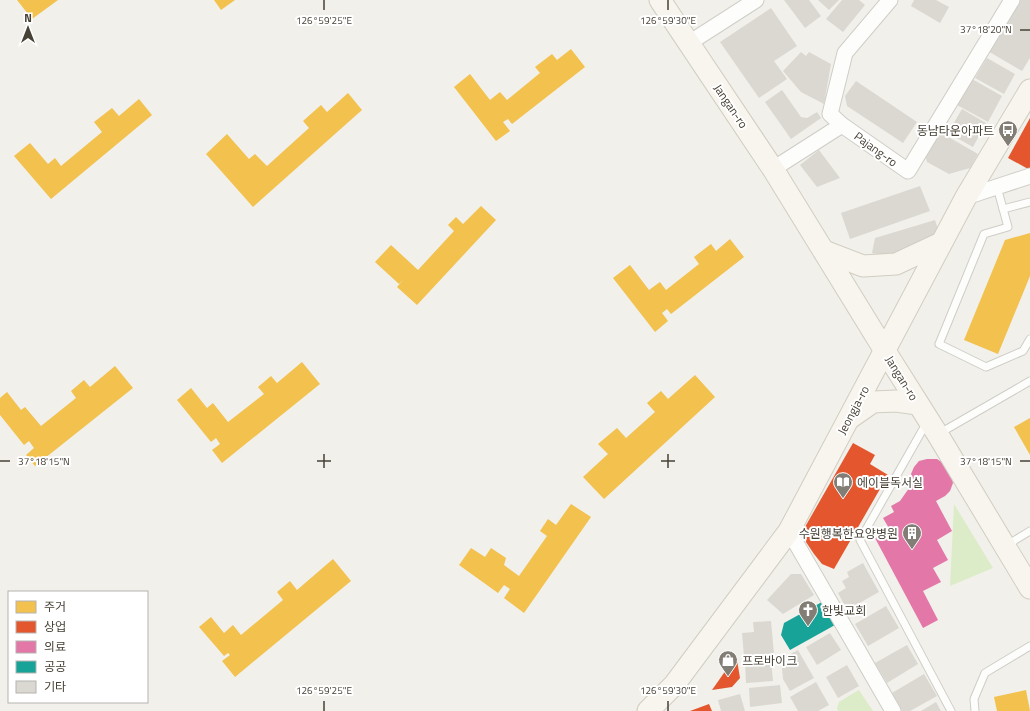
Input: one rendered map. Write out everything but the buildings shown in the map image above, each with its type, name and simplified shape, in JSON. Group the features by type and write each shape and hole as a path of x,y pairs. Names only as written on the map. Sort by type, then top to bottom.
{"street":[{"name":"Jangan-ro","path":"660,0 774,169 1030,588"},
{"path":"689,43 756,0"},
{"name":"Pajang-ro","path":"890,0 845,53 830,114 842,125 908,171 1012,0"},
{"name":"Jeongja-ro","path":"648,711 674,685 789,531 966,197 1030,90"},
{"path":"774,169 842,125"},
{"path":"966,197 1030,176"},
{"path":"824,251 863,266 896,264 941,244"},
{"path":"849,418 873,402 896,401 928,420"},
{"path":"789,531 893,711"}],"lane":[{"path":"997,187 1008,227 984,234 939,344 986,367 1023,351 1030,340"},
{"path":"1003,209 1030,202"},
{"path":"951,711 860,540 928,420 1030,381"},
{"path":"1005,546 1030,531"},
{"path":"975,711 974,699 986,673 1030,646"}],"green space":[{"path":"954,504 993,568 950,586"},
{"path":"859,690 873,711 838,711 837,708 839,702"}],"place":[{"name":"동남타운아파트","path":"1008,147"},
{"name":"에이블독서실","path":"843,499"},
{"name":"수원행복한요양병원","path":"912,550"},
{"name":"한빛교회","path":"808,627"},
{"name":"프로바이크","path":"728,677"}]}
